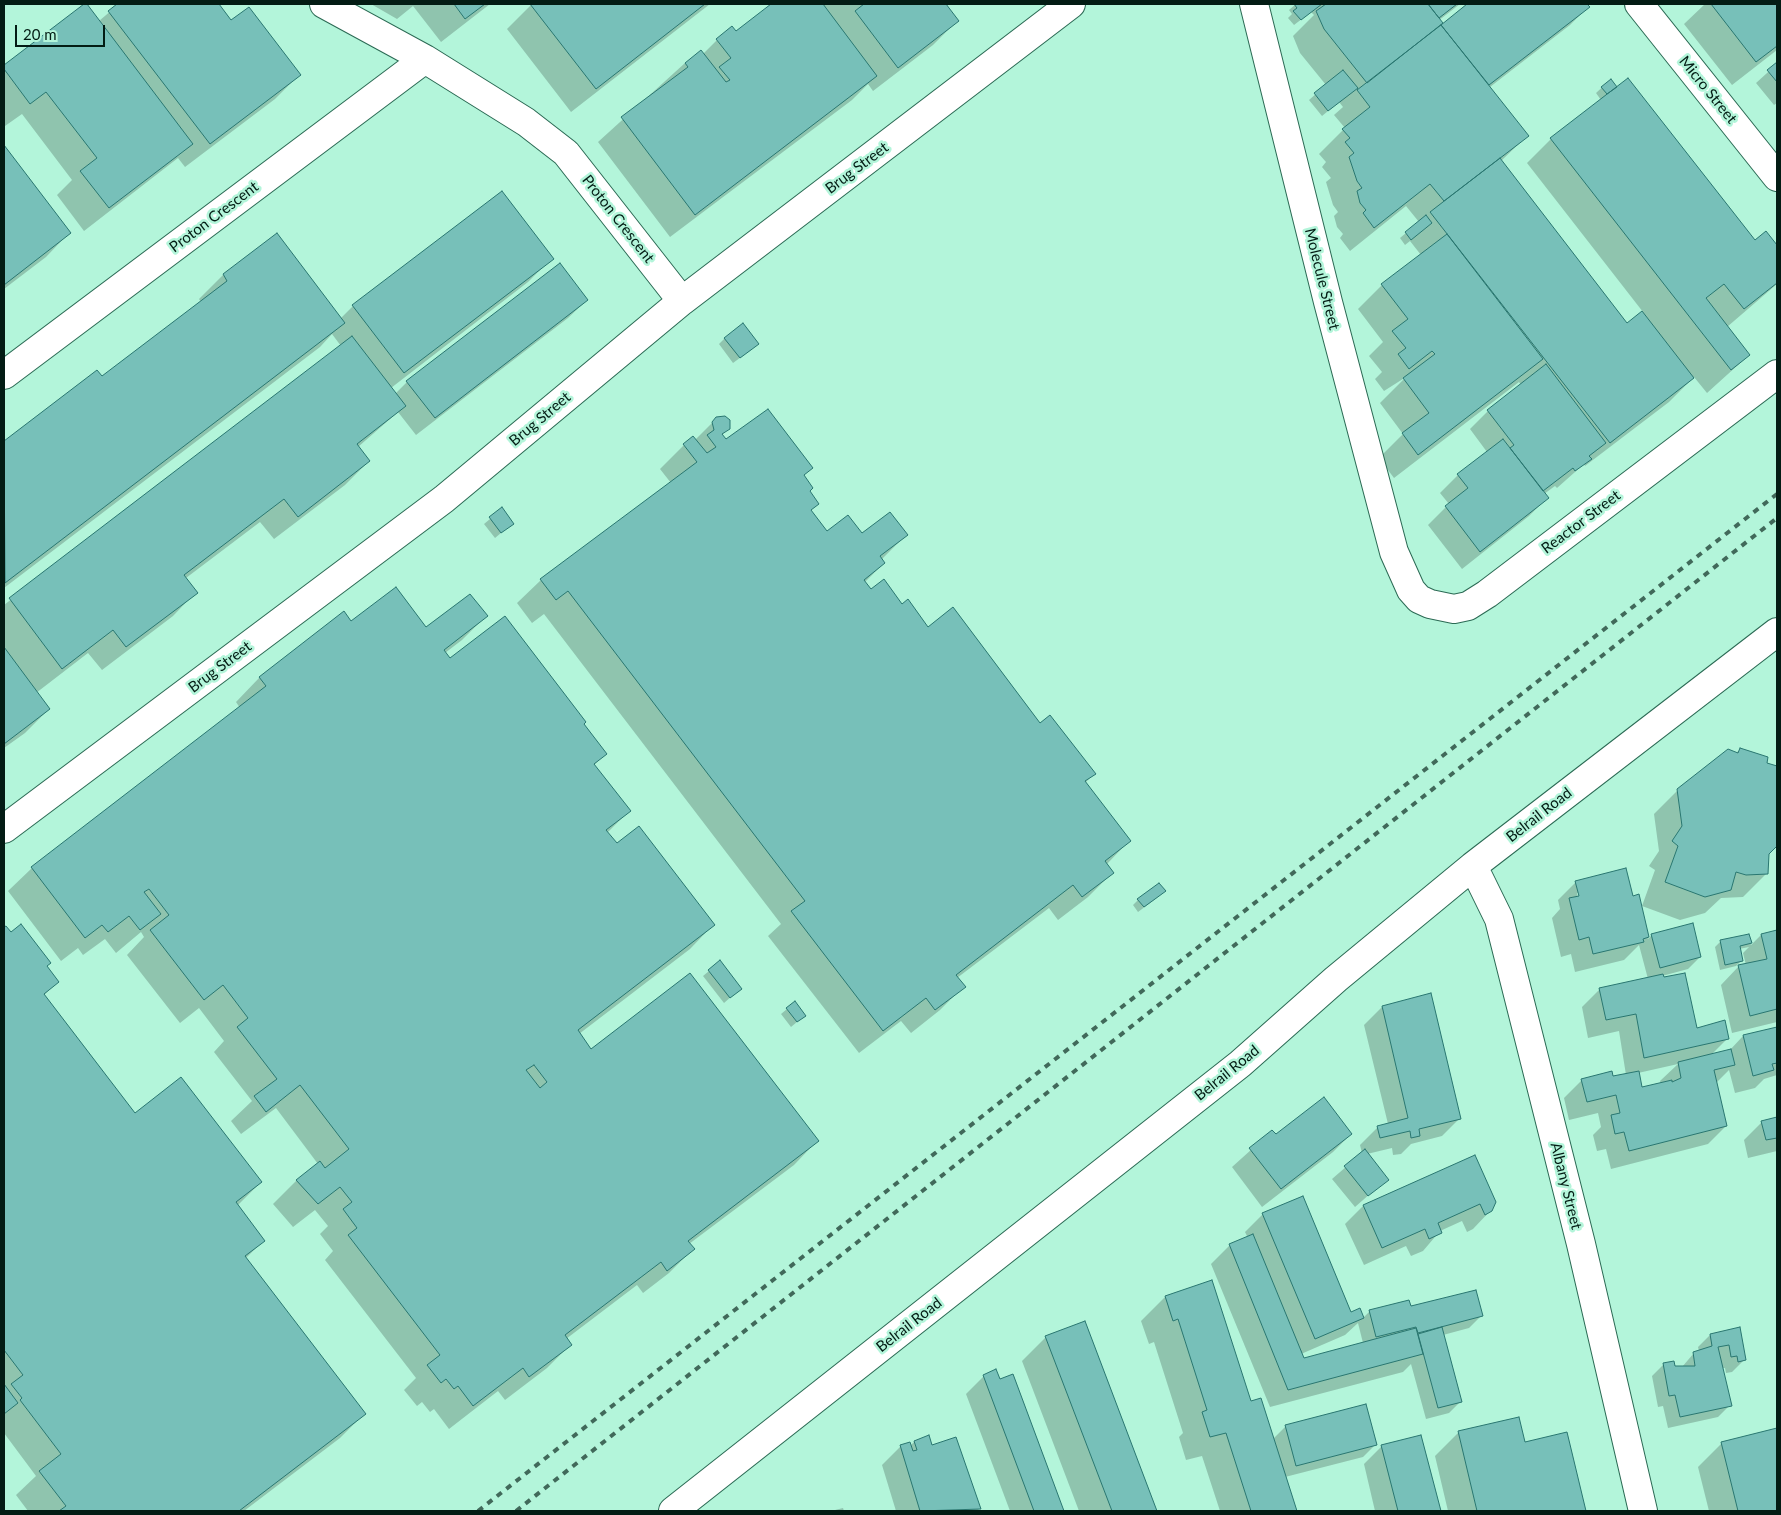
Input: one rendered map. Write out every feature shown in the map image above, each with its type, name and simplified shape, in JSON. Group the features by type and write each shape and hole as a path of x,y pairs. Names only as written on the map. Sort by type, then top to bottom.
{"street":[{"name":"Proton Crescent","path":"324,4 425,59 526,122 566,153 682,301"},
{"name":"Brug Street","path":"4,829 444,499 682,301 1071,4"},
{"name":"Molecule Street","path":"1254,4 1328,302 1394,552"},
{"name":"Micro Street","path":"1639,4 1777,177"},
{"name":"Proton Crescent","path":"4,375 425,59"},
{"name":"Reactor Street","path":"1394,552 1411,590 1419,599 1430,604 1454,609 1468,606 1487,594 1777,374"},
{"name":"Belrail Road","path":"673,1511 1240,1064 1336,979 1473,866 1777,632"},
{"name":"Albany Street","path":"1473,866 1499,919 1581,1244 1644,1511"}],"building":[{"path":"84,4 87,4 193,144 109,208 80,171 97,158 46,92 30,104 4,69 4,65"},
{"path":"117,4 219,4 231,20 249,7 301,75 210,144 108,11"},
{"path":"454,4 485,4 465,19"},
{"path":"530,4 705,4 596,89"},
{"path":"771,4 823,4 877,76 695,215 621,117 688,67 685,63 701,50 726,82 730,80 719,67 731,58 716,39 732,26 736,31"},
{"path":"864,4 946,4 959,21 898,68 855,11"},
{"path":"1294,4 1322,4 1301,20 1293,11 1297,8"},
{"path":"1326,4 1428,4 1443,23 1367,83 1324,29 1316,11"},
{"path":"1428,4 1457,4 1439,18"},
{"path":"1467,4 1587,4 1590,7 1489,85 1441,25"},
{"path":"1711,4 1777,4 1777,46 1756,62"},
{"path":"1441,25 1529,136 1444,201 1430,184 1374,228 1363,213 1366,210 1360,203 1357,191 1362,188 1357,181 1349,157 1354,153 1345,142 1350,138 1342,129 1370,107 1357,90"},
{"path":"1777,62 1777,82 1767,70"},
{"path":"1343,70 1358,88 1328,111 1314,93"},
{"path":"1628,78 1755,240 1766,231 1777,245 1777,283 1744,309 1724,284 1706,298 1750,355 1731,370 1550,138"},
{"path":"1611,79 1617,87 1607,94 1601,87"},
{"path":"4,145 71,233 4,285"},
{"path":"1500,158 1627,323 1642,311 1694,378 1610,443 1430,212"},
{"path":"502,191 554,259 404,373 352,305"},
{"path":"1426,215 1432,223 1411,240 1405,232"},
{"path":"277,233 345,323 5,583 4,441 97,370 102,376 227,281 223,274"},
{"path":"1447,234 1543,359 1418,455 1402,433 1429,413 1403,378 1435,354 1432,351 1409,369 1398,354 1406,348 1392,331 1408,319 1381,284"},
{"path":"560,263 588,300 435,418 406,381"},
{"path":"743,323 759,344 740,358 724,338"},
{"path":"352,336 406,406 357,444 370,461 298,517 284,499 184,575 198,593 126,647 113,630 62,669 9,598"},
{"path":"1546,364 1606,443 1589,456 1592,459 1575,471 1573,468 1543,491 1510,448 1514,445 1487,410"},
{"path":"768,409 813,468 804,475 813,488 810,491 819,504 811,510 827,531 848,515 862,533 890,512 908,535 880,556 885,563 864,580 871,589 884,579 902,604 908,599 928,627 953,607 1040,723 1050,715 1096,774 1085,781 1131,841 1105,861 1114,873 1082,897 1073,885 956,975 966,987 935,1010 926,998 883,1031 791,911 805,901 568,591 556,600 540,579 697,462 683,444 693,436 707,453 716,447 707,435 714,430 712,422 716,417 725,416 730,420 730,429 722,434 726,439"},
{"path":"1503,439 1549,498 1480,552 1445,506 1468,488 1457,474"},
{"path":"502,507 514,524 501,533 489,517"},
{"path":"396,587 426,627 470,594 488,616 444,650 450,658 505,616 586,722 584,724 607,754 594,764 631,811 606,830 617,843 639,826 715,925 578,1030 591,1049 690,973 819,1141 688,1241 695,1249 667,1271 661,1262 565,1335 572,1345 529,1377 523,1368 473,1406 458,1386 454,1389 446,1379 441,1383 427,1365 440,1355 348,1235 357,1228 343,1209 352,1202 340,1187 318,1204 296,1180 320,1161 325,1168 349,1149 300,1085 266,1112 254,1096 277,1079 237,1027 248,1018 223,985 204,1000 150,930 169,915 149,889 144,892 161,914 140,930 129,916 108,932 102,925 85,938 31,867 266,686 259,677 344,611 351,621","holes":["534,1065 547,1082 540,1088 526,1070"]},
{"path":"4,647 50,709 4,744"},
{"path":"1740,748 1768,757 1767,763 1777,766 1777,846 1769,854 1768,874 1746,875 1736,872 1731,890 1705,897 1665,882 1678,846 1672,841 1682,826 1677,789 1728,749 1738,753"},
{"path":"1626,868 1633,896 1639,894 1649,937 1643,939 1644,942 1593,954 1589,937 1579,940 1569,898 1579,896 1575,881"},
{"path":"1159,883 1166,891 1144,907 1137,899"},
{"path":"1693,923 1701,957 1660,968 1651,934"},
{"path":"21,924 51,963 47,966 59,982 44,994 135,1113 181,1077 262,1182 236,1202 265,1241 245,1256 366,1414 239,1511 59,1511 66,1506 39,1471 61,1454 20,1400 22,1398 11,1384 23,1375 4,1350 4,927 6,926 11,932"},
{"path":"1777,930 1777,1009 1750,1016 1738,965 1767,959 1761,934"},
{"path":"1749,934 1752,943 1740,946 1743,961 1725,965 1720,940"},
{"path":"720,960 742,989 730,998 708,970"},
{"path":"1685,973 1697,1028 1725,1020 1729,1039 1644,1058 1636,1014 1606,1020 1599,988 1663,974 1664,977"},
{"path":"1431,993 1461,1119 1419,1129 1420,1136 1411,1138 1410,1131 1380,1138 1377,1126 1408,1118 1382,1006"},
{"path":"795,1001 806,1016 797,1022 786,1008"},
{"path":"1777,1027 1777,1063 1772,1064 1774,1070 1753,1076 1743,1035"},
{"path":"1731,1049 1735,1065 1714,1070 1727,1126 1629,1151 1624,1132 1615,1134 1611,1115 1620,1113 1616,1095 1587,1102 1581,1079 1612,1071 1613,1076 1639,1071 1642,1087 1672,1080 1672,1082 1681,1078 1678,1062"},
{"path":"1324,1097 1352,1134 1281,1189 1249,1148 1272,1130 1276,1134"},
{"path":"1777,1117 1777,1138 1766,1140 1761,1121"},
{"path":"1365,1149 1389,1180 1368,1196 1344,1166"},
{"path":"1475,1155 1496,1202 1492,1211 1485,1215 1480,1204 1438,1223 1442,1233 1429,1239 1425,1229 1382,1248 1363,1205"},
{"path":"1303,1196 1351,1312 1360,1308 1364,1318 1315,1339 1262,1213"},
{"path":"1253,1234 1304,1358 1416,1328 1423,1354 1288,1390 1229,1244"},
{"path":"1212,1280 1251,1401 1261,1398 1297,1511 1251,1511 1226,1433 1210,1437 1202,1412 1207,1410 1178,1319 1173,1321 1165,1296"},
{"path":"1476,1290 1483,1316 1418,1333 1416,1327 1376,1337 1369,1310 1409,1300 1411,1306"},
{"path":"1085,1321 1157,1511 1112,1511 1045,1336"},
{"path":"1442,1327 1462,1402 1438,1408 1418,1334"},
{"path":"1740,1327 1746,1360 1738,1362 1737,1356 1731,1357 1729,1345 1718,1347 1732,1406 1680,1417 1675,1395 1669,1396 1663,1363 1674,1361 1675,1366 1695,1366 1693,1352 1712,1346 1710,1334"},
{"path":"996,1369 1000,1379 1013,1374 1064,1511 1034,1511 983,1375"},
{"path":"4,1384 18,1403 4,1414"},
{"path":"1366,1404 1377,1445 1296,1466 1285,1425"},
{"path":"1519,1417 1525,1442 1567,1432 1586,1511 1477,1511 1458,1431"},
{"path":"1777,1428 1777,1511 1738,1511 1721,1442"},
{"path":"929,1435 932,1445 956,1437 981,1509 920,1511 900,1445 910,1442 913,1451 917,1450 914,1441"},
{"path":"1421,1435 1441,1511 1398,1511 1381,1445"}],"railway":[{"path":"478,1511 1777,494"},
{"path":"516,1511 1777,518"}]}
